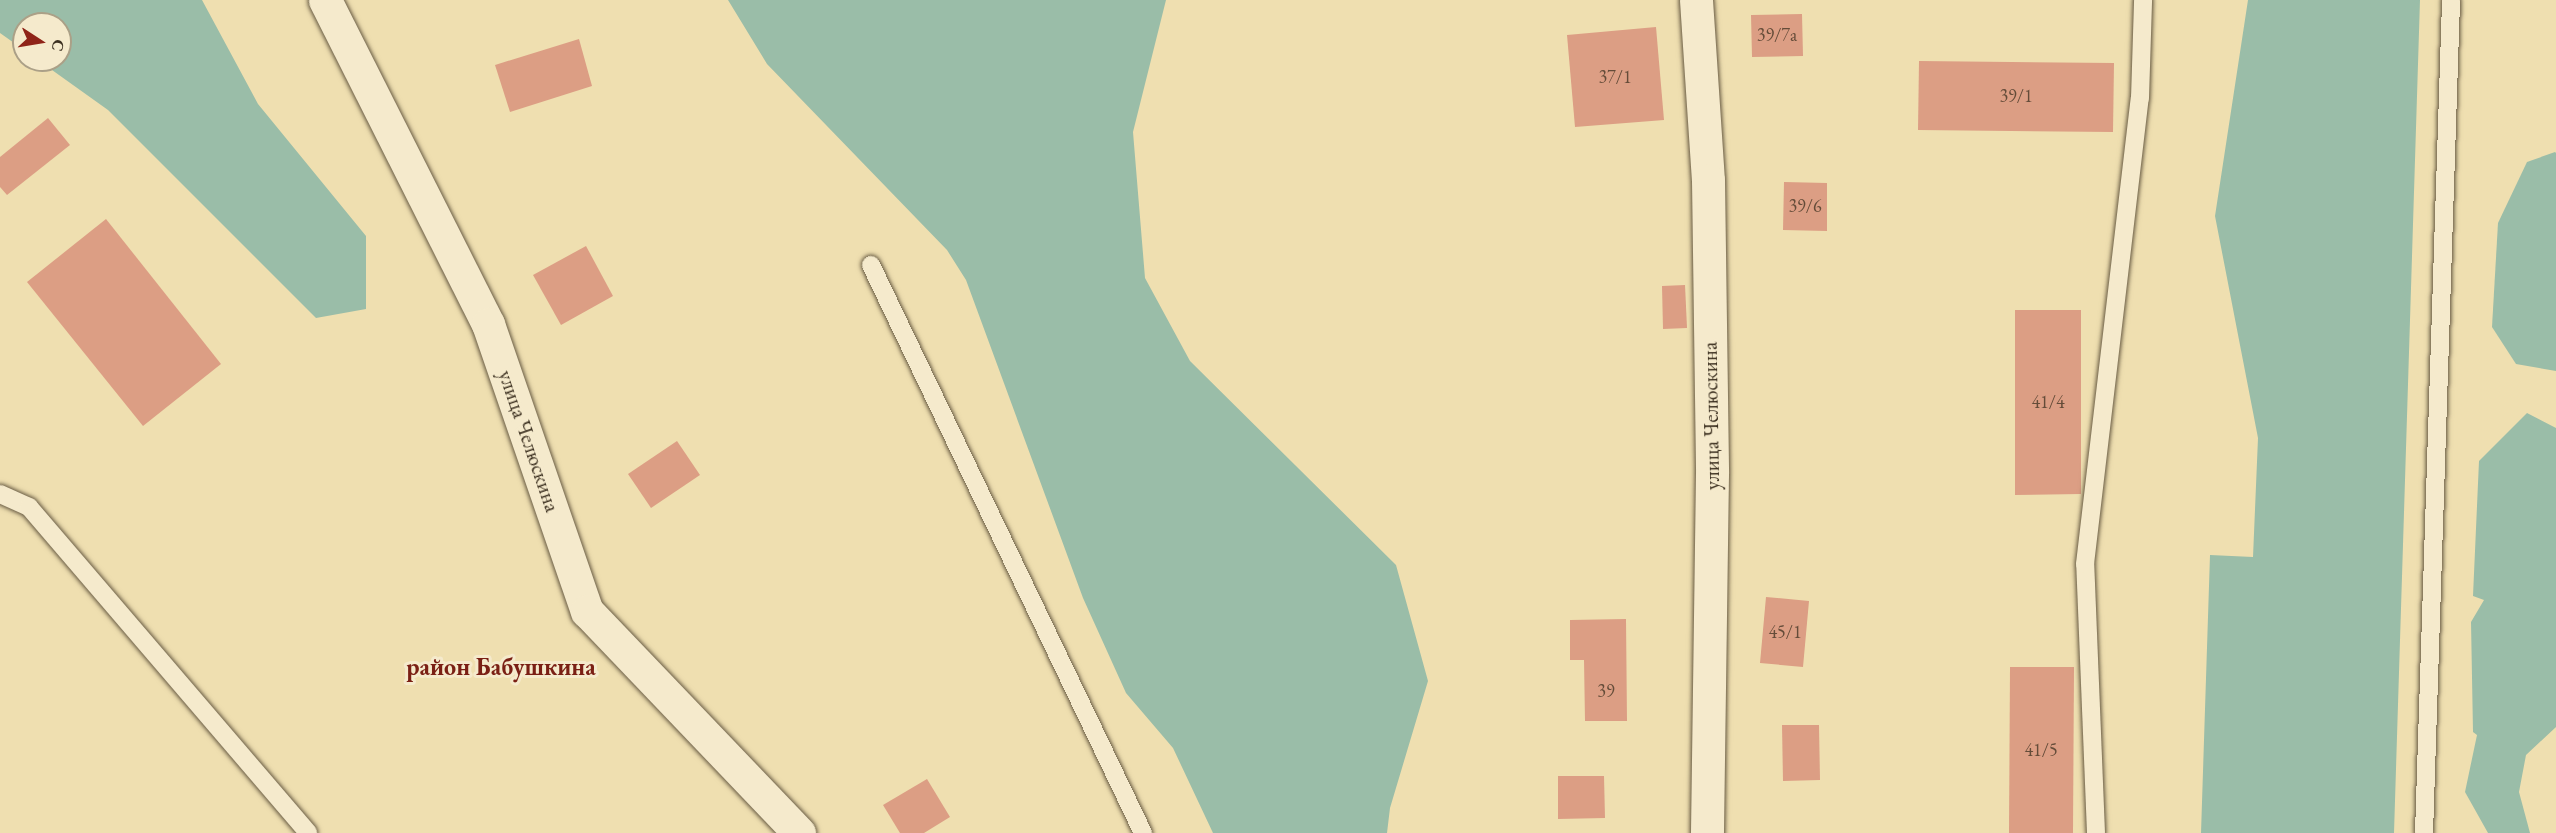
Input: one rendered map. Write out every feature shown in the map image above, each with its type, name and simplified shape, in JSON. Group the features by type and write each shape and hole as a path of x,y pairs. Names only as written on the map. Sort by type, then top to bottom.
{"street":[{"name":"улица Челюскина","path":"325,0 488,324 587,611 799,833"},
{"name":"улица Челюскина","path":"1696,0 1708,180 1712,426 1707,833"}],"lane":[{"path":"2096,833 2085,564 2140,98 2143,0"},
{"path":"2424,833 2451,0"},
{"path":"872,265 1143,833"},
{"path":"0,494 29,507 308,833"}],"shaded area":[{"path":"0,0 202,0 258,104 366,236 366,309 316,318 108,110 55,72 72,72 72,12 12,12 12,42 0,33"},
{"path":"728,0 1166,0 1133,132 1145,278 1190,361 1396,565 1428,681 1390,808 1387,833 1213,833 1173,748 1126,693 1083,598 966,280 947,250 767,64"},
{"path":"2248,0 2420,0 2394,833 2201,833 2210,555 2253,557 2258,438 2215,216"},
{"path":"2555,152 2556,371 2516,364 2492,327 2498,223 2527,162"},
{"path":"2527,413 2556,428 2556,727 2526,755 2519,792 2530,833 2488,833 2465,792 2477,735 2473,732 2471,622 2484,600 2473,596 2479,461"}],"building":[{"path":"1802,14 1803,56 1752,57 1751,15"},
{"path":"1656,27 1664,120 1575,127 1567,35"},
{"path":"579,39 592,86 510,112 495,65"},
{"path":"1919,61 2114,63 2113,132 1918,130"},
{"path":"48,118 70,145 7,195 0,187 0,157"},
{"path":"1784,182 1827,183 1827,231 1783,230"},
{"path":"106,219 221,364 143,426 27,282"},
{"path":"586,246 613,296 561,325 533,275"},
{"path":"1685,285 1687,328 1663,329 1662,286"},
{"path":"2015,310 2081,310 2081,494 2015,495"},
{"path":"677,441 700,475 651,508 628,474"},
{"path":"1766,597 1809,601 1803,667 1760,663"},
{"path":"1626,619 1627,721 1585,721 1584,660 1570,660 1570,620"},
{"path":"2010,667 2074,667 2073,833 2009,833"},
{"path":"1782,725 1819,725 1820,780 1783,781"},
{"path":"1558,776 1604,776 1605,818 1558,819"},
{"path":"927,779 950,817 924,833 900,833 883,805"}],"district":[{"name":"район Бабушкина","path":"501,667"}]}
